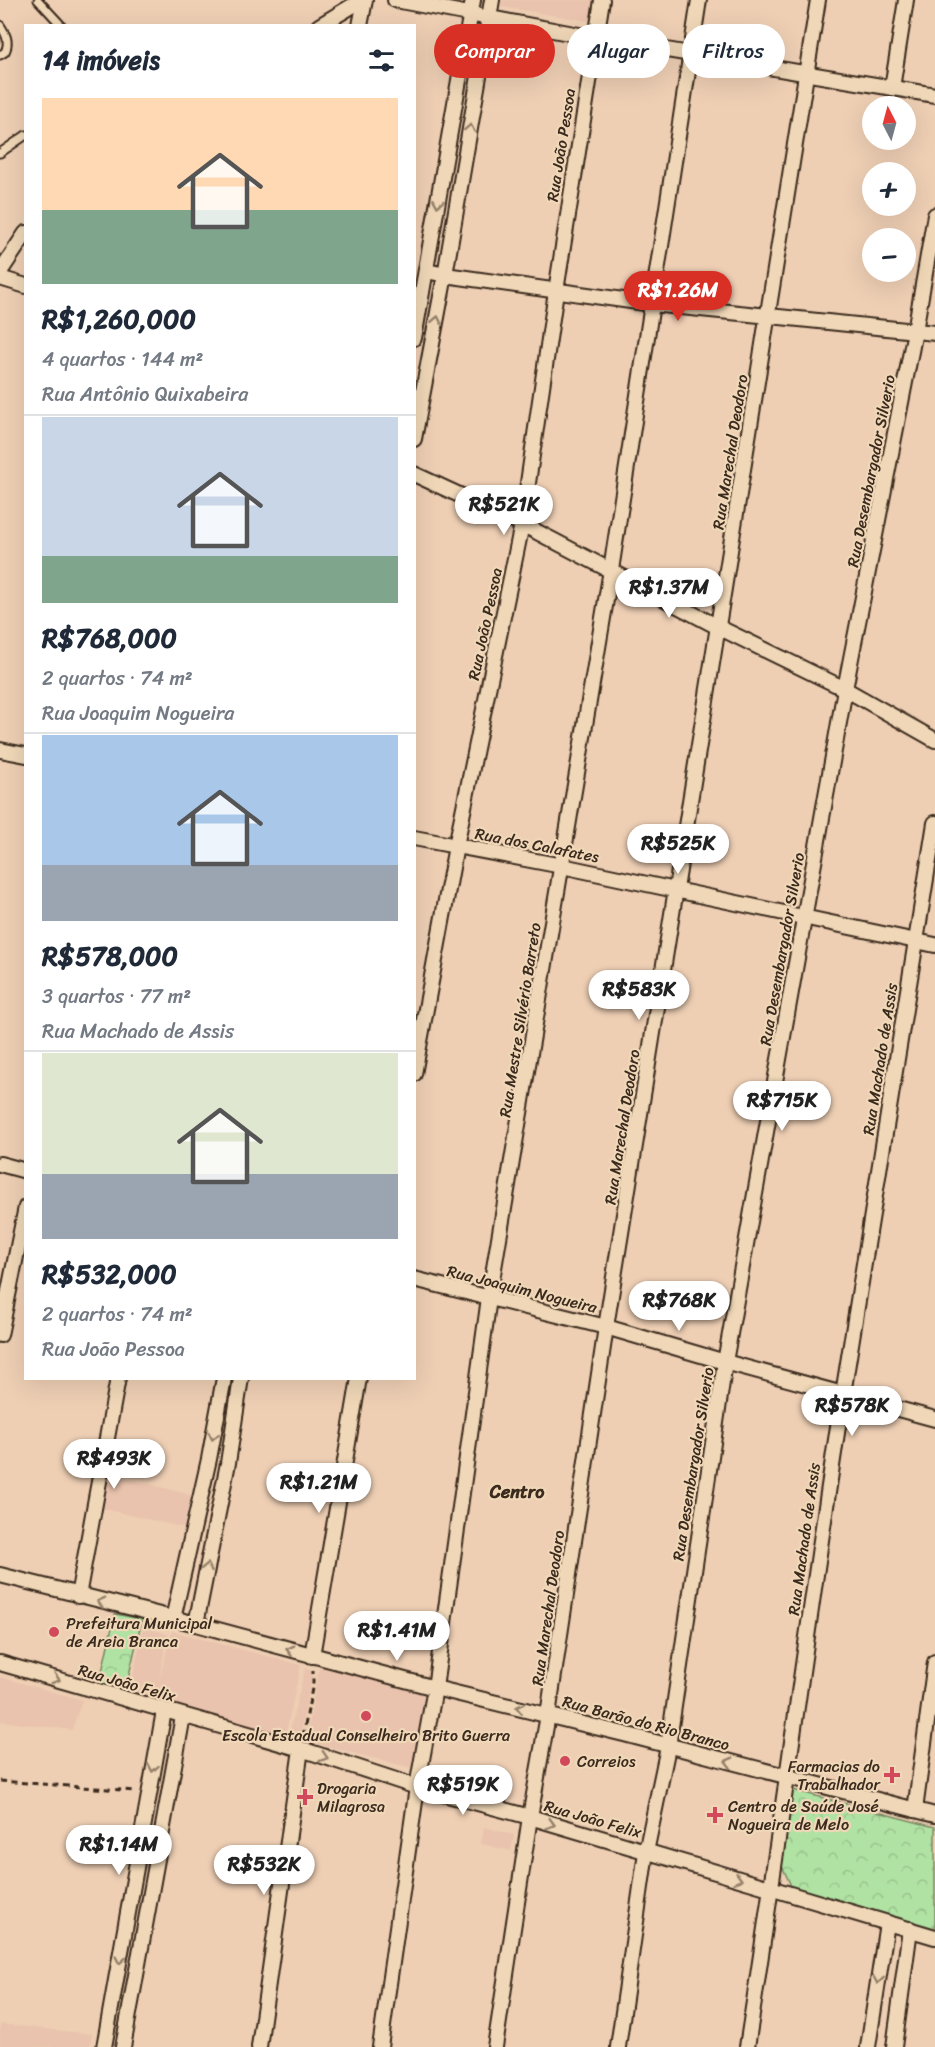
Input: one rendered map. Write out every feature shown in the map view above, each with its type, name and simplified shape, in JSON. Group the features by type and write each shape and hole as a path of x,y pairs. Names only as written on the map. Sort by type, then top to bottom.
{"street":[{"path":"322,24 352,4 364,0 360,24"},
{"path":"395,0 567,33"},
{"path":"416,328 473,0"},
{"path":"416,428 445,276 492,0"},
{"name":"Rua João Pessoa","path":"597,24 602,0"},
{"name":"Rua Mestre Silvério Barreto","path":"695,24 699,0"},
{"name":"Rua Marechal Deodoro","path":"495,2047 606,1327 818,0"},
{"path":"892,88 906,0"},
{"path":"785,70 935,95"},
{"name":"Rua João Pessoa","path":"416,1063 456,846 522,524 588,78"},
{"name":"Rua Mestre Silvério Barreto","path":"380,2047 417,1787 435,1688 489,1298 611,570 686,78"},
{"name":"Rua Desembargador Silverio","path":"618,2047 646,1852 668,1747 725,1362 845,689 915,331 935,215"},
{"path":"0,272 24,236"},
{"path":"427,271 445,276 652,304 935,333"},
{"path":"0,278 24,285"},
{"path":"416,475 522,524 718,627 845,689 935,740"},
{"path":"0,750 24,755"},
{"name":"Rua Machado de Assis","path":"747,2047 843,1393 935,823"},
{"name":"Rua dos Calafates","path":"416,837 935,945"},
{"path":"0,1164 24,1170"},
{"path":"0,1335 24,1217"},
{"name":"Rua Joaquim Nogueira","path":"416,1279 606,1327 935,1419"},
{"path":"78,1596 118,1380"},
{"path":"173,1619 209,1459 224,1380"},
{"path":"196,1624 228,1463 241,1380"},
{"path":"312,1656 359,1380"},
{"path":"209,1459 228,1463"},
{"name":"Rua Barão do Rio Branco","path":"0,1575 935,1815"},
{"path":"915,1810 935,1662"},
{"name":"Rua João Felix","path":"0,1663 301,1749 417,1787 530,1817 935,1937"},
{"path":"164,1711 105,2045 123,2047 183,1716"},
{"path":"259,2047 301,1749"},
{"path":"143,1830 160,1833"},
{"path":"136,1871 153,1874"},
{"path":"868,2047 887,1923"},
{"path":"894,2047 910,1929"},
{"path":"125,1932 142,1935"}],"lane":[{"path":"38,0 60,24"},
{"path":"0,25 7,36 7,42 5,52 0,55"},
{"path":"0,153 24,136"}],"path":[{"path":"301,1749 313,1683 312,1656"},
{"path":"0,1781 149,1792"}],"shaded area":[{"path":"502,0 593,0 590,21 501,7"},
{"path":"106,1473 191,1495 185,1528 100,1508"},
{"path":"143,1627 168,1634 158,1685 172,1631 301,1665 285,1736 130,1692"},
{"name":"Escola Estadual Conselheiro Brito Guerra","path":"319,1667 425,1691 412,1768 306,1741"},
{"path":"305,1668 313,1672 299,1739 288,1737"},
{"path":"0,1677 82,1700 72,1730 0,1721"},
{"path":"484,1827 514,1835 511,1851 481,1844"},
{"path":"0,2024 92,2034 90,2047 0,2047"}],"green space":[{"path":"115,1614 142,1619 125,1692 99,1685"},
{"path":"793,1790 935,1827 935,1930 792,1888 781,1864"}],"place":[{"name":"Prefeitura Municipal de Areia Branca","path":"54,1632"},
{"name":"Escola Estadual Conselheiro Brito Guerra","path":"366,1716"},
{"name":"Correios","path":"565,1761"},
{"name":"Farmacias do Trabalhador","path":"892,1775"},
{"name":"Drogaria Milagrosa","path":"305,1797"},
{"name":"Centro de Saúde José Nogueira de Melo","path":"715,1815"}],"district":[{"name":"Centro","path":"517,1492"}]}
